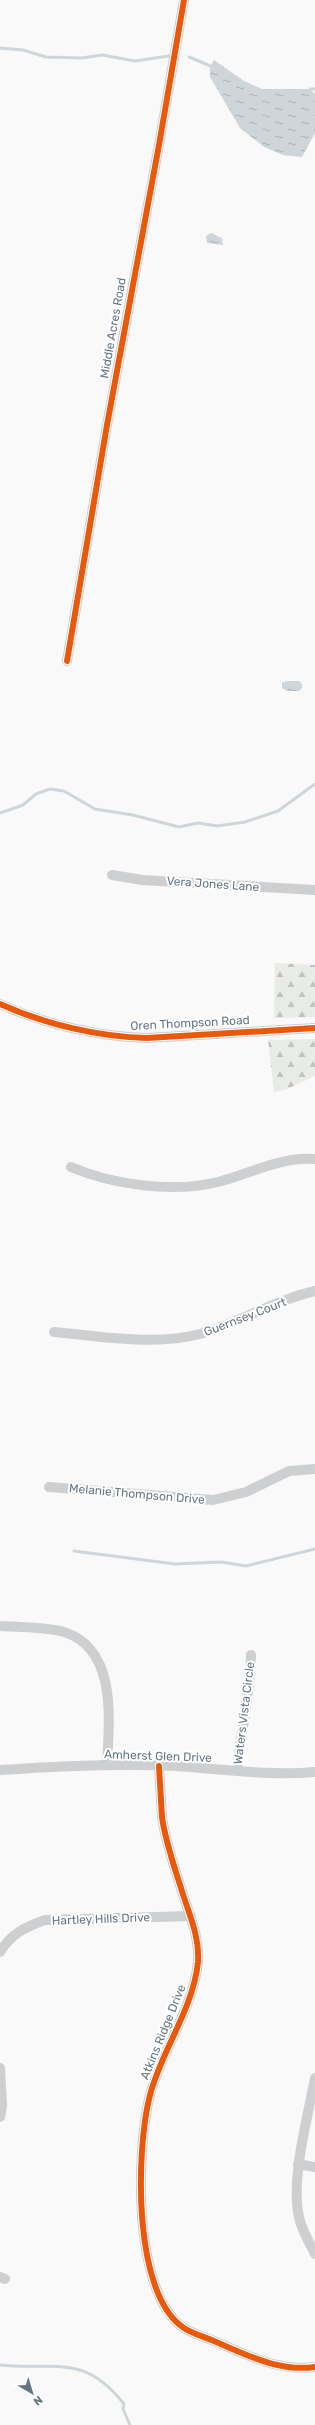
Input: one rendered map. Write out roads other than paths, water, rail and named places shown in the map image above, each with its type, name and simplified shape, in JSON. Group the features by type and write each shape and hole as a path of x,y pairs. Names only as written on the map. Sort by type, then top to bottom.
{"street":[{"name":"Middle Acres Road","path":"67,660 107,425 159,145 184,0"},
{"name":"Vera Jones Lane","path":"112,875 142,880 315,890"},
{"name":"Oren Thompson Road","path":"0,1004 76,1028 123,1038 147,1038 315,1028"},
{"path":"71,1167 110,1179 174,1187 218,1182 290,1160 315,1159"},
{"name":"Guernsey Court","path":"54,1332 141,1339 187,1336 222,1327 315,1292"},
{"name":"Melanie Thompson Drive","path":"49,1487 213,1500 246,1492 289,1471 315,1468"},
{"path":"0,1626 64,1632 84,1643 99,1661 106,1679 109,1729 107,1765"},
{"name":"Waters Vista Circle","path":"237,1770 242,1723 250,1676 251,1655"},
{"name":"Amherst Glen Drive","path":"0,1770 107,1765 159,1766 287,1774 315,1772"},
{"name":"Atkins Ridge Drive","path":"159,1766 162,1819 181,1889 191,1916 196,1937 198,1960 194,1985 179,2026 159,2067 150,2095 143,2129 141,2201 149,2268 169,2312 184,2328 269,2364 303,2369 315,2367"},
{"name":"Hartley Hills Drive","path":"0,1952 7,1940 25,1927 45,1920 191,1916"},
{"path":"0,2068 2,2106 0,2117"},
{"path":"315,2078 298,2164 300,2220 315,2254"},
{"path":"298,2164 315,2168"}],"water":[{"path":"214,60 244,81 262,89 310,89 315,94 315,133 302,157 283,155 264,147 240,128 210,77 210,67"},
{"path":"211,233 222,238 223,245 207,243 206,236"},
{"path":"287,681 299,681 302,684 302,688 299,691 287,691 282,688 282,683"}],"waterway":[{"path":"0,48 23,50 46,57 82,58 102,55 135,61 169,56"},
{"path":"189,57 213,67"},
{"path":"309,93 310,89 315,89"},
{"path":"0,813 23,805 36,794 50,789 64,791 95,809 133,815 179,827 198,823 217,826 245,822 278,811 315,784"},
{"path":"74,1551 175,1564 221,1562 246,1566 315,1549"},
{"path":"0,2365 53,2366 81,2370 95,2377 109,2388 124,2404 123,2409 130,2425"}]}
